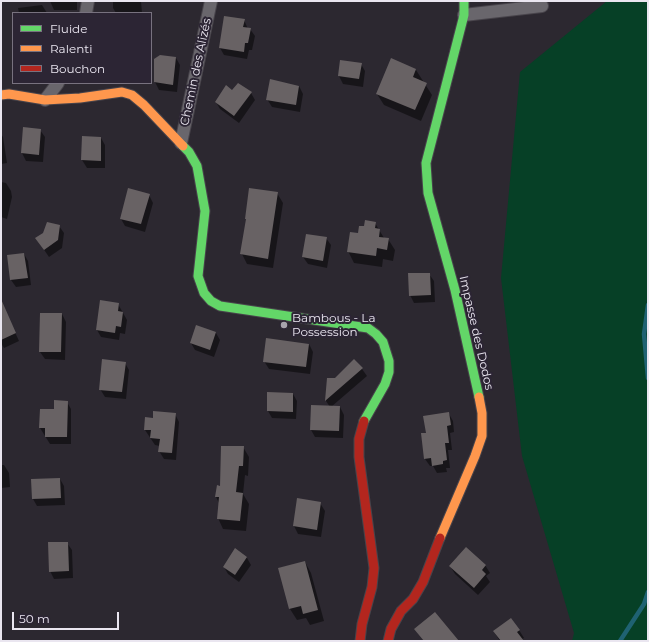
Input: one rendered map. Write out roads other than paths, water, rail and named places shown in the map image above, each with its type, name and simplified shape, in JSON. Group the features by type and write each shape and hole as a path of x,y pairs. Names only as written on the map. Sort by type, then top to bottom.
{"main road":[{"name":"Impasse des Dodos","path":"388,641 391,629 401,611 413,599 423,582 430,561 475,456 482,436 482,413 455,290 428,193 426,163 464,15 464,1"},
{"path":"1,95 9,94 45,100 80,98 122,92 132,95 144,105 181,143 189,152 197,166 205,211 198,276 204,293 211,301 220,306 368,328 383,342 389,372 385,384 364,422 359,440 359,457 374,568 372,587 362,624 360,641"}],"street":[{"path":"86,12 88,1"},
{"name":"Chemin des Alizés","path":"181,143 211,1"},
{"path":"464,15 542,6"},
{"path":"45,100 57,84"}],"waterway":[{"path":"648,305 644,334 648,378"},
{"path":"620,641 644,604 648,592"}],"place":[{"name":"Bambous - La Possession","path":"284,325"}]}
